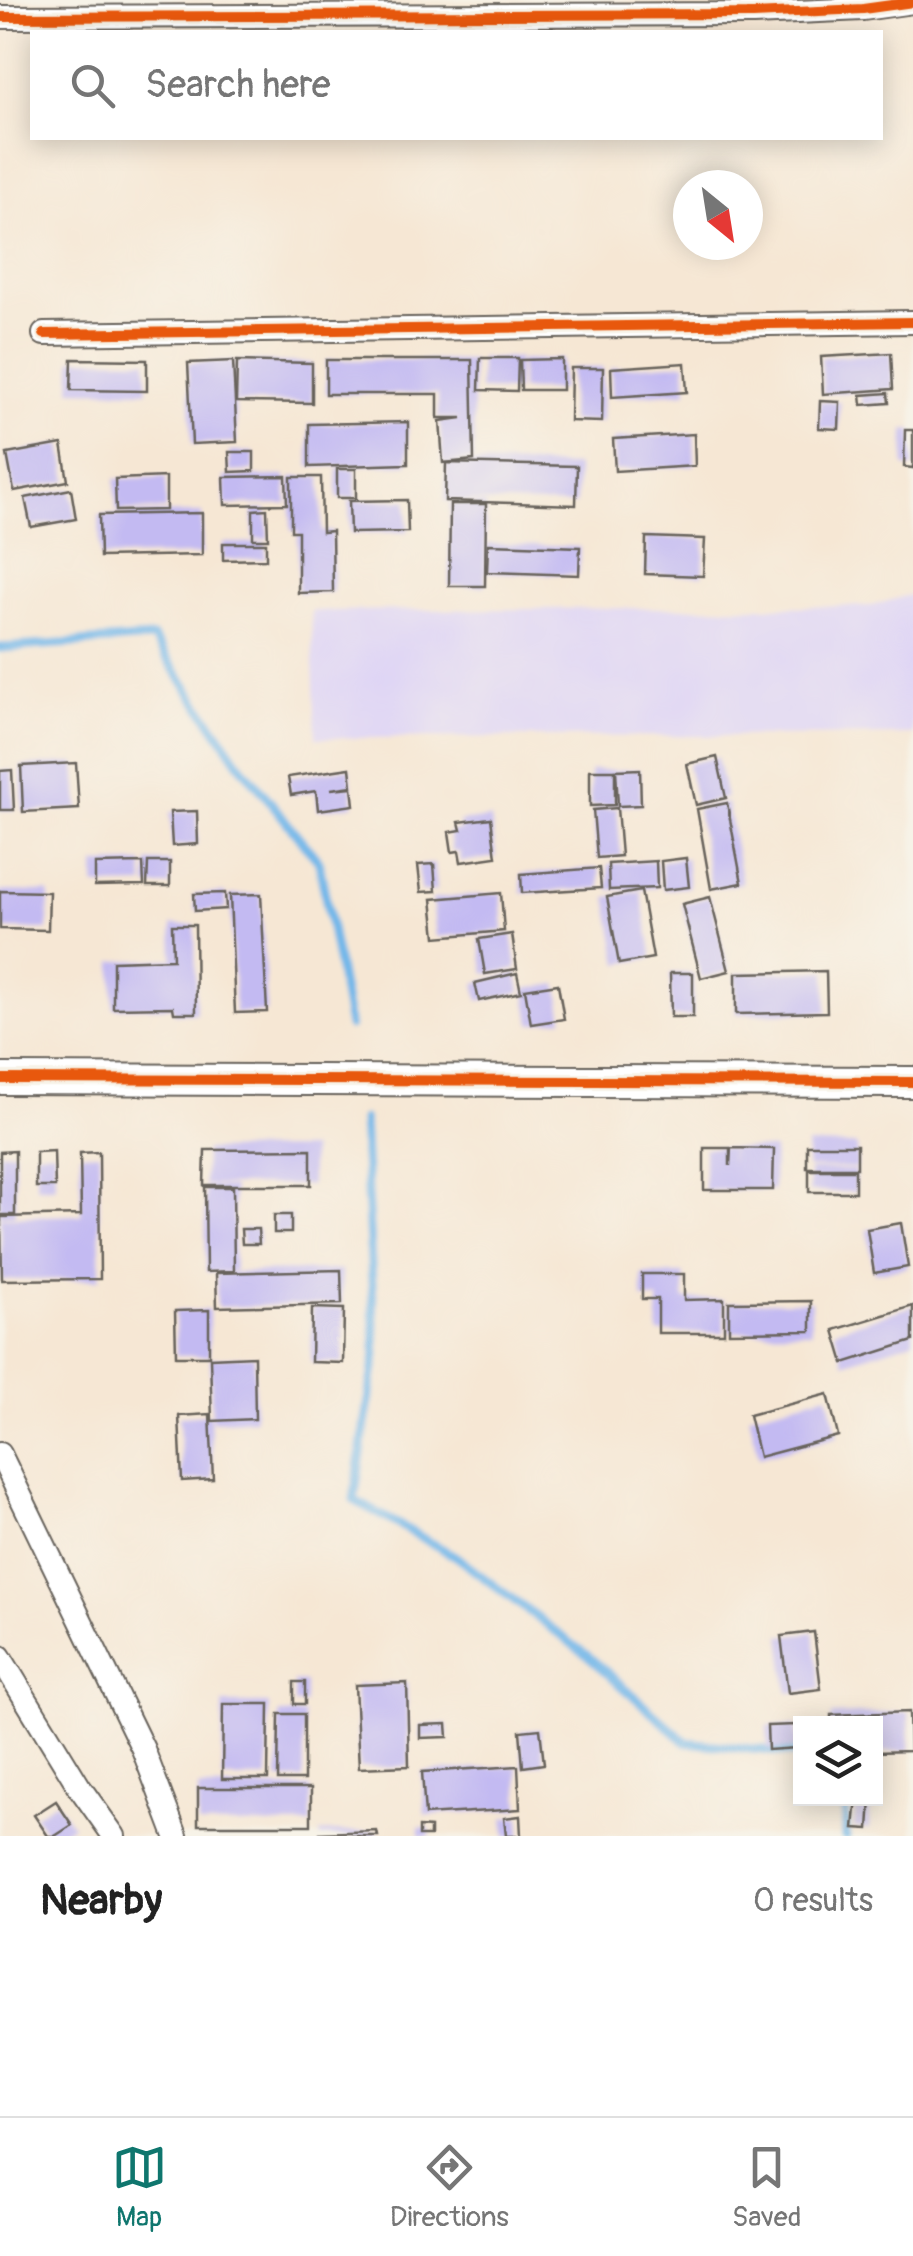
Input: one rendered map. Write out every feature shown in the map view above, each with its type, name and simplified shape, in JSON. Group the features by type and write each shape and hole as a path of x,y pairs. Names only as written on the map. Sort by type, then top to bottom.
{"street":[{"path":"0,17 754,14 862,9 913,2"},
{"path":"44,334 913,322"},
{"path":"0,1079 913,1082"},
{"path":"0,1454 144,1749 176,1836"},
{"path":"0,1657 114,1836"}],"shaded area":[{"path":"913,594 913,735 316,738 311,611 871,606"}],"building":[{"path":"891,353 893,389 823,394 821,357"},
{"path":"480,358 518,358 517,391 479,390"},
{"path":"72,359 147,360 147,391 71,390"},
{"path":"562,359 562,390 521,390 520,360"},
{"path":"326,360 472,360 474,460 443,463 440,421 462,418 438,418 438,394 326,394"},
{"path":"233,361 237,442 192,444 188,363"},
{"path":"237,361 312,363 312,403 236,402"},
{"path":"685,363 687,392 612,397 611,368"},
{"path":"571,368 603,368 602,422 570,421"},
{"path":"888,393 889,403 862,405 861,395"},
{"path":"820,401 840,402 839,429 819,428"},
{"path":"408,422 408,464 309,467 309,424"},
{"path":"905,430 913,430 913,468 904,467"},
{"path":"694,434 695,466 615,471 613,439"},
{"path":"62,444 68,481 14,491 7,454"},
{"path":"229,452 254,452 254,471 230,472"},
{"path":"446,463 577,466 576,505 445,501"},
{"path":"337,469 356,469 356,498 337,498"},
{"path":"286,476 287,504 225,505 224,477"},
{"path":"166,477 166,510 116,511 115,479"},
{"path":"291,477 321,477 322,532 332,531 333,592 298,593 298,531 291,531"},
{"path":"71,489 76,519 31,527 25,498"},
{"path":"407,500 408,532 350,533 349,501"},
{"path":"450,504 486,504 485,586 449,586"},
{"path":"267,509 268,539 253,539 253,510"},
{"path":"202,513 202,555 100,557 99,515"},
{"path":"646,537 705,539 703,576 645,574"},
{"path":"223,543 266,543 266,559 223,560"},
{"path":"488,544 580,547 579,575 487,572"},
{"path":"717,757 726,798 696,805 687,764"},
{"path":"76,763 79,809 23,812 21,766"},
{"path":"350,768 352,786 331,789 352,787 354,805 318,810 316,791 291,795 288,777"},
{"path":"640,769 641,805 618,806 616,770"},
{"path":"12,770 14,810 0,810 0,771"},
{"path":"590,770 615,770 615,805 590,806"},
{"path":"727,803 742,883 711,889 697,809"},
{"path":"617,808 621,856 597,858 593,810"},
{"path":"197,811 198,844 172,846 170,812"},
{"path":"491,818 496,857 461,862 459,851 452,852 449,832 461,830 459,822"},
{"path":"686,858 689,887 663,890 661,861"},
{"path":"656,861 657,888 609,890 608,864"},
{"path":"148,862 170,862 170,886 147,886"},
{"path":"143,863 144,885 95,886 95,864"},
{"path":"434,864 436,891 421,892 418,865"},
{"path":"599,868 601,888 522,893 521,874"},
{"path":"0,891 49,892 48,930 0,929"},
{"path":"641,891 653,958 619,964 607,897"},
{"path":"225,893 226,909 195,911 194,894"},
{"path":"501,893 504,931 436,937 432,899"},
{"path":"261,894 267,1012 235,1013 230,895"},
{"path":"710,897 729,971 701,978 682,904"},
{"path":"172,925 195,925 196,1013 174,1013 173,1007 113,1008 113,961 173,959"},
{"path":"512,934 517,969 485,974 479,939"},
{"path":"826,971 827,1012 736,1014 736,973"},
{"path":"517,973 521,992 479,1001 475,983"},
{"path":"670,973 693,973 693,1017 671,1017"},
{"path":"558,984 564,1019 531,1024 525,989"},
{"path":"807,1145 857,1145 857,1168 807,1168"},
{"path":"704,1148 730,1148 730,1166 731,1148 774,1149 773,1190 704,1190"},
{"path":"311,1149 311,1185 204,1185 205,1150"},
{"path":"15,1151 15,1215 0,1215 0,1152"},
{"path":"54,1151 55,1187 36,1187 36,1152"},
{"path":"99,1152 100,1279 2,1280 1,1217 81,1215 80,1153"},
{"path":"809,1170 855,1170 855,1192 809,1192"},
{"path":"205,1187 233,1187 234,1271 206,1272"},
{"path":"274,1215 291,1215 291,1233 274,1233"},
{"path":"901,1223 908,1267 874,1273 867,1229"},
{"path":"241,1229 258,1229 259,1244 242,1244"},
{"path":"341,1270 342,1304 217,1307 216,1273"},
{"path":"642,1274 684,1274 684,1300 724,1299 724,1333 658,1333 658,1299 642,1299"},
{"path":"811,1301 811,1331 729,1332 729,1302"},
{"path":"913,1306 913,1341 844,1363 834,1330"},
{"path":"312,1308 344,1309 343,1363 311,1362"},
{"path":"209,1310 209,1356 176,1356 175,1311"},
{"path":"254,1356 255,1419 212,1421 210,1358"},
{"path":"828,1394 838,1436 759,1457 749,1415"},
{"path":"210,1414 213,1479 182,1481 179,1416"},
{"path":"814,1632 821,1689 788,1693 781,1636"},
{"path":"294,1682 305,1682 305,1704 294,1704"},
{"path":"407,1683 409,1766 359,1768 355,1685"},
{"path":"223,1704 269,1704 268,1779 222,1779"},
{"path":"909,1712 910,1751 883,1752 883,1716 831,1715"},
{"path":"279,1714 304,1714 304,1780 278,1780"},
{"path":"447,1724 448,1737 420,1738 420,1725"},
{"path":"793,1725 793,1748 768,1750 767,1726"},
{"path":"540,1729 544,1764 523,1767 520,1731"},
{"path":"518,1766 520,1809 425,1815 422,1772"},
{"path":"198,1788 311,1788 311,1825 198,1825"},
{"path":"56,1801 72,1825 48,1836 34,1815"},
{"path":"856,1806 871,1806 869,1829 854,1828"},
{"path":"520,1816 521,1836 506,1836 504,1818"},
{"path":"419,1827 430,1828 430,1836 419,1836"},
{"path":"377,1831 378,1836 320,1836 320,1833"}],"waterway":[{"path":"0,648 153,638 239,763 319,862 349,1026"},
{"path":"363,1120 376,1354 354,1500 455,1556 588,1656 686,1742 793,1753"},
{"path":"845,1806 846,1836"}],"cycle path":[{"path":"0,17 753,14 863,9 913,2"},
{"path":"44,334 913,322"},
{"path":"0,1079 913,1082"}]}
